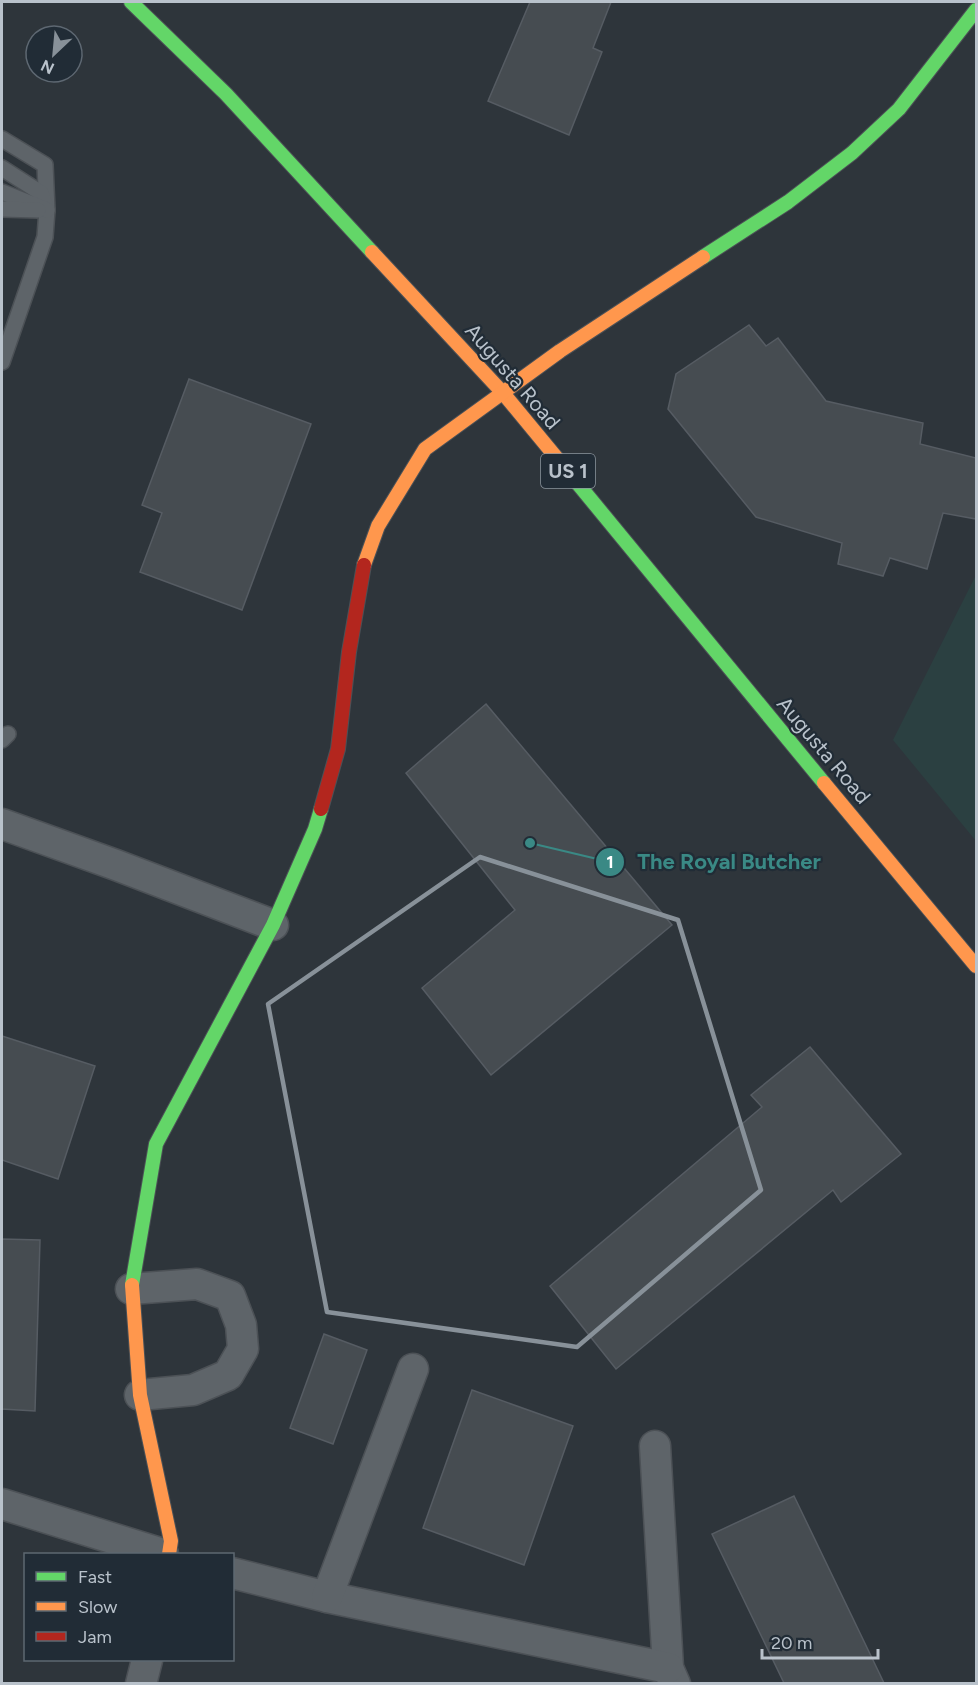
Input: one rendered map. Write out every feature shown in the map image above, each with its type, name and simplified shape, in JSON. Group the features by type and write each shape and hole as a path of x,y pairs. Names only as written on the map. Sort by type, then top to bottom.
{"street":[{"name":"Augusta Road","path":"131,2 226,94 503,393 976,966"},
{"path":"169,1553 171,1541 140,1395 131,1289 156,1144 273,925 315,829 338,749 349,652 363,569 378,526 425,449 560,351 788,202 852,153 899,109 976,10"},
{"path":"2,824 273,925"},
{"path":"131,1289 198,1284 230,1296 241,1325 243,1349 228,1375 193,1390 140,1395"},
{"path":"327,1597 412,1369"},
{"path":"234,1574 672,1676 656,1446"},
{"path":"2,1504 160,1553"},
{"path":"141,1683 146,1661"}],"lane":[{"path":"2,140 45,165 47,210 45,237 2,362"},
{"path":"2,168 41,193 47,210"},
{"path":"2,192 47,210"},
{"path":"2,209 47,210"}],"highlighted area":[{"path":"480,857 678,920 761,1190 577,1347 327,1312 268,1004"}],"green space":[{"path":"976,575 976,841 893,740"}],"building":[{"path":"530,2 611,2 593,48 602,52 569,135 488,101"},
{"path":"749,325 766,346 778,338 826,401 923,423 920,444 976,458 976,519 943,513 927,569 890,558 883,576 838,564 842,543 756,517 668,409 676,374"},
{"path":"189,379 311,424 242,610 140,572 162,513 142,505"},
{"path":"486,704 672,925 491,1075 422,988 515,910 406,773"},
{"path":"2,1036 95,1066 58,1179 2,1160"},
{"path":"810,1047 901,1154 841,1202 833,1190 616,1369 550,1286 762,1107 751,1095"},
{"path":"2,1239 40,1240 35,1411 2,1409"},
{"path":"324,1334 367,1350 333,1444 290,1428"},
{"path":"472,1390 573,1426 524,1565 423,1528"},
{"path":"794,1496 884,1683 784,1683 712,1534"}],"traffic: fast":[{"path":"131,2 226,94 372,252"},
{"path":"703,257 788,202 852,153 899,109 976,10"},
{"path":"560,462 824,783"},
{"path":"132,1285 156,1144 273,925 315,829 321,809"}],"traffic: slow":[{"path":"372,252 503,393 560,462"},
{"path":"364,565 378,526 425,449 560,351 703,257"},
{"path":"824,783 976,966"},
{"path":"132,1285 140,1395 171,1541 169,1553"}],"traffic: jam":[{"path":"321,809 338,749 349,652 364,565"}],"place":[{"name":"The Royal Butcher","path":"530,843"}]}
